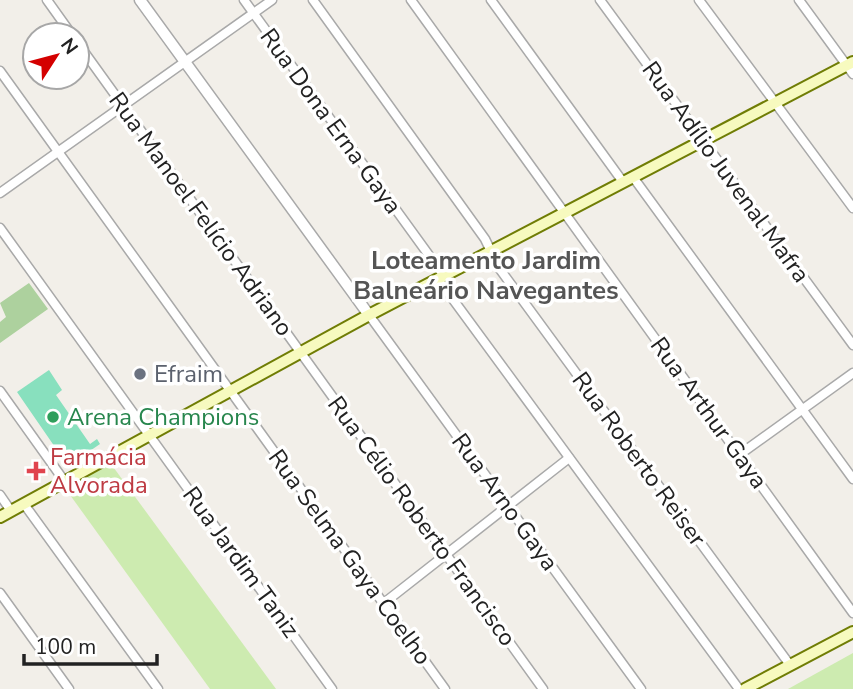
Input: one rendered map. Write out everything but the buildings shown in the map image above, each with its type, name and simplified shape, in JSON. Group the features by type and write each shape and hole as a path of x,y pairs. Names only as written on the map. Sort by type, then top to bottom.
{"main road":[{"path":"0,517 369,315 703,140 851,67"},
{"path":"746,689 853,632"}],"street":[{"path":"47,0 62,21"},
{"name":"Rua Dona Erna Gaya","path":"244,0 569,458 740,689"},
{"path":"0,193 272,0"},
{"name":"Rua Roberto Reiser","path":"313,0 491,251 499,268 790,665"},
{"name":"Rua Arthur Gaya","path":"411,0 853,613"},
{"path":"491,0 853,479"},
{"name":"Rua Adílio Juvenal Mafra","path":"600,0 853,345"},
{"path":"699,0 853,208"},
{"path":"146,2 185,62 369,315"},
{"path":"803,2 851,67"},
{"name":"Rua Manoel Felício Adriano","path":"91,61 301,353"},
{"name":"Rua Selma Gaya Coelho","path":"0,71 445,689"},
{"name":"Rua Jardim Taniz","path":"0,228 332,689"},
{"name":"Rua Arno Gaya","path":"369,315 641,689"},
{"name":"Rua Célio Roberto Francisco","path":"301,353 543,689"},
{"path":"739,455 853,373"},
{"path":"0,391 65,482"},
{"path":"384,603 569,458"},
{"path":"0,495 11,511"},
{"path":"24,504 158,689"},
{"path":"0,593 69,689"}],"green space":[{"path":"29,283 48,309 0,343 0,322 6,317 0,303"},
{"name":"Arena Champions","path":"49,370 62,390 56,395 90,444 97,439 100,444 68,466 17,392"},
{"path":"111,464 276,689 210,689 65,488"},
{"path":"853,653 853,689 788,689"}],"place":[{"name":"Efraim","path":"140,374"},
{"name":"Arena Champions","path":"53,417"},
{"name":"Farmácia Alvorada","path":"36,471"}],"district":[{"name":"Loteamento Jardim Balneário Navegantes","path":"486,275"}]}
